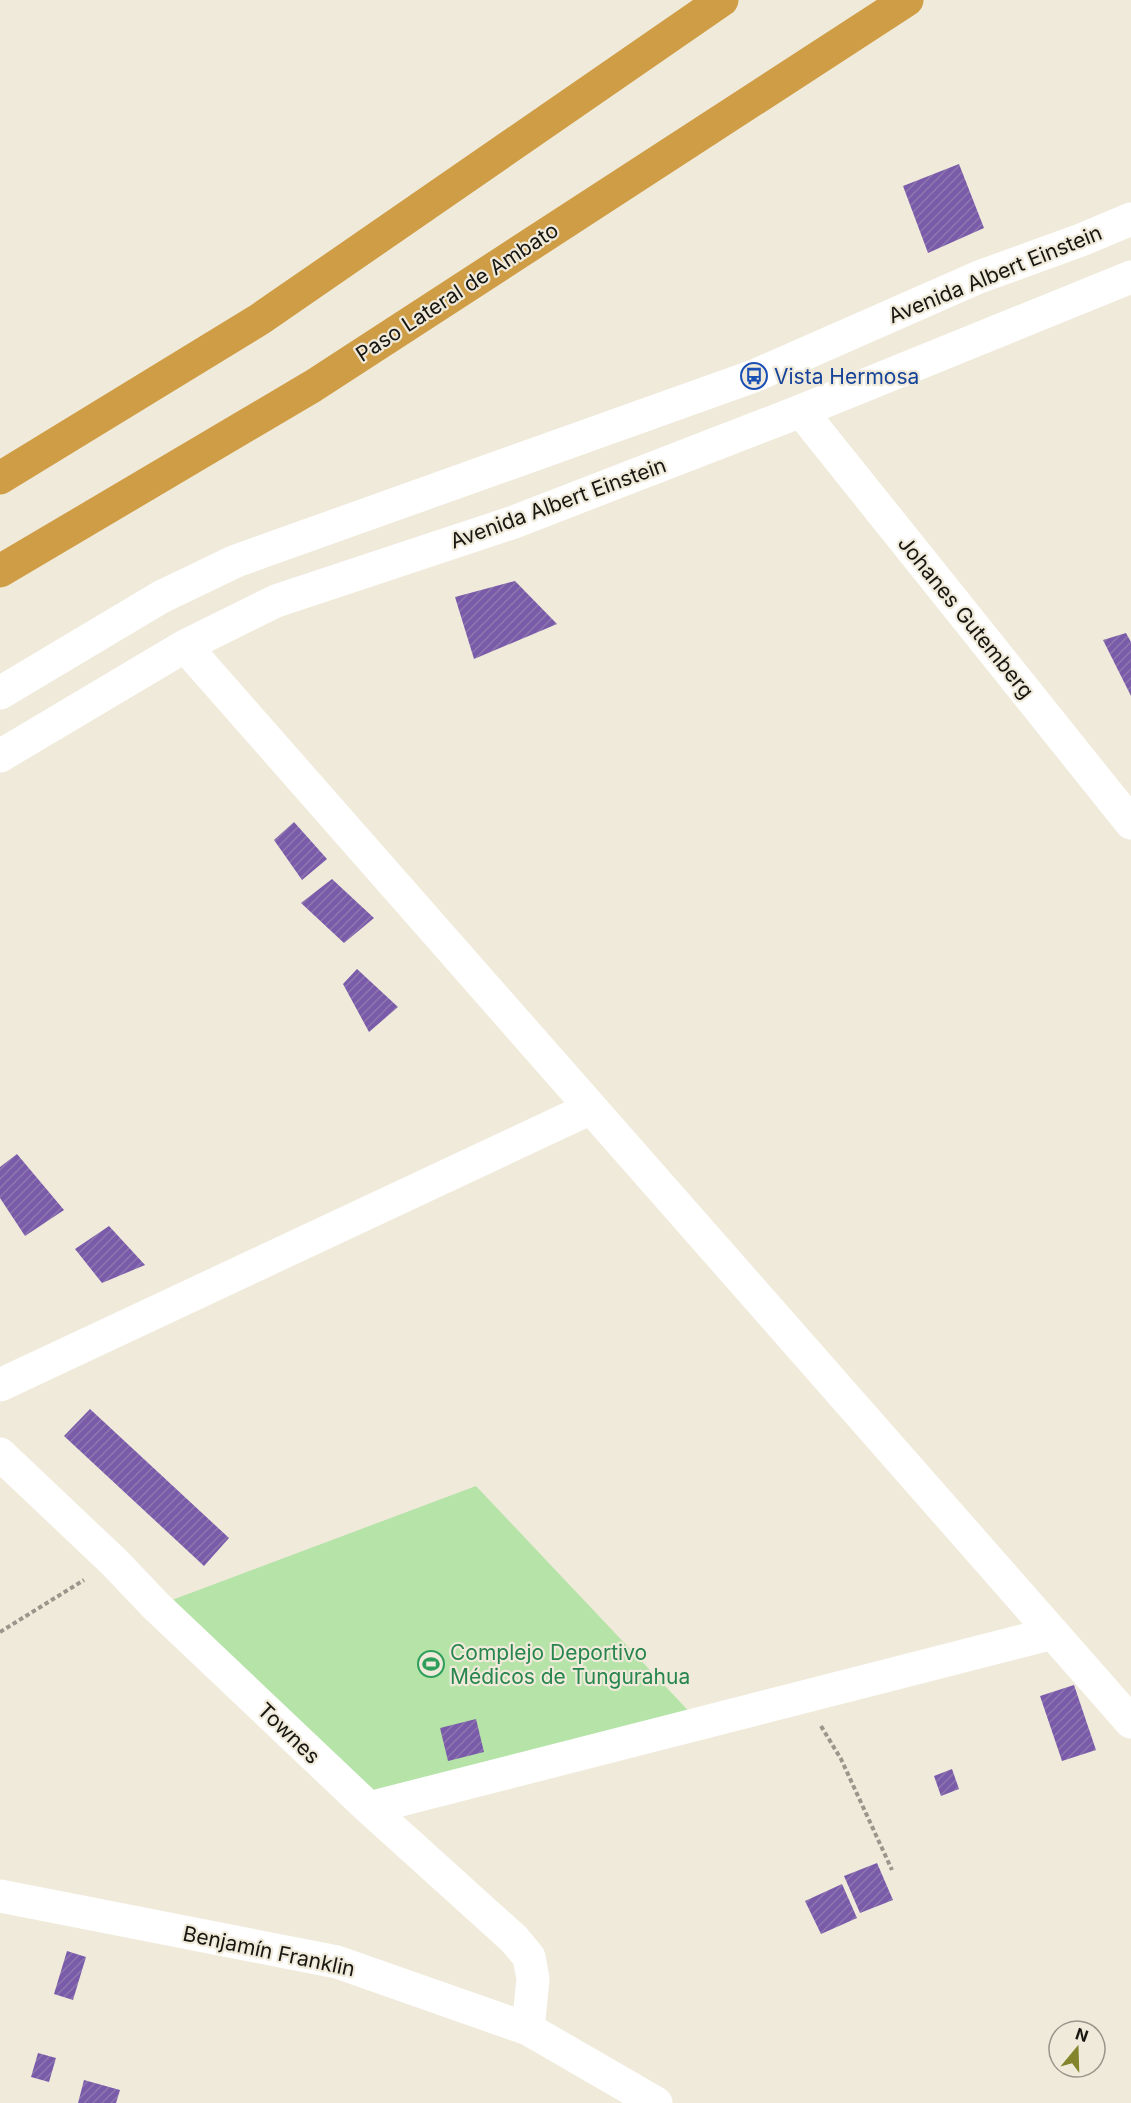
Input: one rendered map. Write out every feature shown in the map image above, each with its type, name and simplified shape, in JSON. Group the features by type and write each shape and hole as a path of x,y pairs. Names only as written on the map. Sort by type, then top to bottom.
{"highway":[{"path":"0,478 260,319 722,0"},
{"name":"Paso Lateral de Ambato","path":"0,571 313,386 907,0"}],"street":[{"name":"Avenida Albert Einstein","path":"0,693 161,597 236,561 754,376 979,277 1131,219"},
{"name":"Avenida Albert Einstein","path":"0,756 185,646 276,601 514,522 801,411 1131,277"},
{"name":"Johanes Gutemberg","path":"801,411 1131,823"},
{"path":"185,646 1131,1722"},
{"path":"0,1385 591,1108"},
{"name":"Townes","path":"0,1454 369,1808 514,1940 529,1957 533,1978 528,2029"},
{"path":"369,1808 1053,1633"},
{"name":"Benjamín Franklin","path":"0,1896 337,1962 528,2029 645,2101"}],"path":[{"path":"0,1632 114,1562"},
{"path":"803,1697 842,1760 892,1870"}],"green space":[{"name":"Complejo Deportivo Médicos de Tungurahua","path":"476,1486 700,1723 369,1808 156,1606"}],"building":[{"path":"959,164 984,228 928,253 903,186"},
{"path":"515,581 557,624 474,659 455,597"},
{"path":"1126,633 1131,642 1131,696 1103,640"},
{"path":"294,822 327,859 302,880 274,840"},
{"path":"332,879 374,918 344,943 301,903"},
{"path":"357,969 398,1007 369,1032 343,984"},
{"path":"17,1154 64,1210 25,1236 0,1198 0,1167"},
{"path":"109,1226 145,1265 102,1283 75,1249"},
{"path":"90,1409 229,1538 204,1566 64,1436"},
{"path":"1074,1685 1096,1750 1062,1761 1040,1696"},
{"path":"476,1719 484,1752 448,1761 440,1728"},
{"path":"952,1769 959,1789 941,1796 934,1776"},
{"path":"877,1863 893,1900 860,1913 844,1876"},
{"path":"842,1884 857,1918 821,1934 805,1901"},
{"path":"67,1951 86,1957 73,2000 54,1994"},
{"path":"38,2053 56,2058 49,2082 31,2077"},
{"path":"84,2080 120,2090 116,2103 78,2103"}],"place":[{"name":"Vista Hermosa","path":"754,376"},
{"name":"Complejo Deportivo Médicos de Tungurahua","path":"431,1664"}]}
